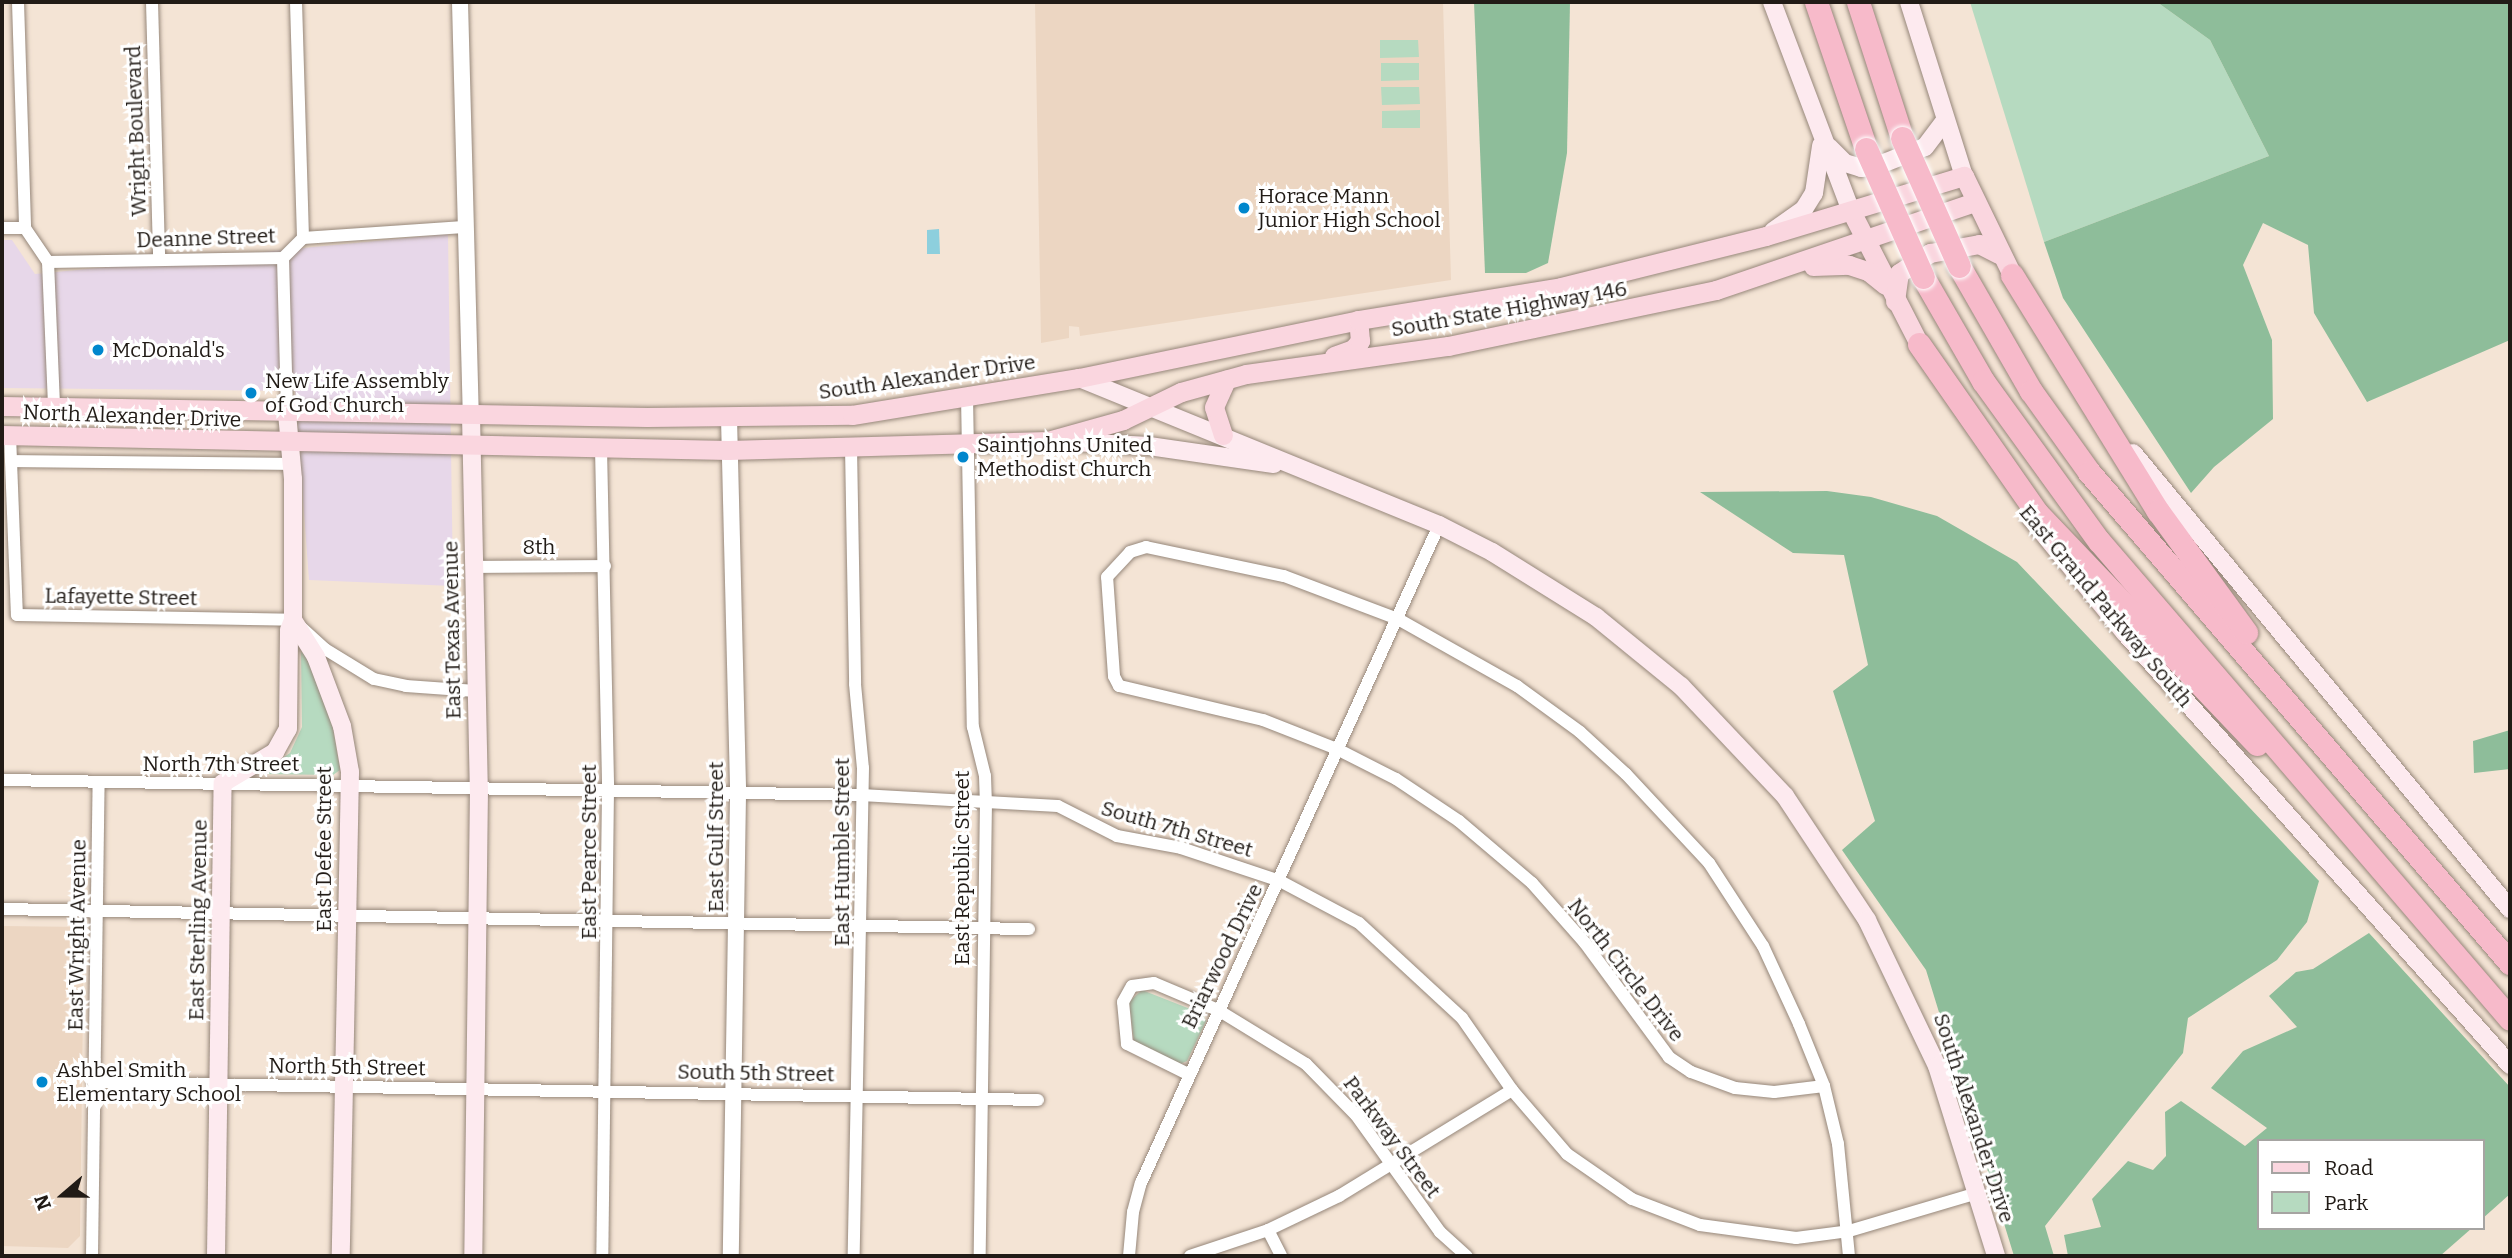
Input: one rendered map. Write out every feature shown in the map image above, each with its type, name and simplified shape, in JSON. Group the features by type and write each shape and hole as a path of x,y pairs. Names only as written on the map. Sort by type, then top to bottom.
{"highway":[{"name":"East Grand Parkway South","path":"1816,2 1866,149 1923,277 1983,381 2057,487 2510,1019"},
{"path":"1858,2 1902,138 1959,266 2066,442 2316,732 2510,964"},
{"path":"2012,275 2158,511 2316,732"},
{"path":"1919,344 2037,513 2210,697 2262,749 2322,798"}],"main road":[{"name":"East Grand Parkway South","path":"1772,2 1851,211 1892,294 1963,421 2046,540 2510,1065"},
{"path":"1909,2 1944,122 1975,202 1999,254 2012,275 2143,467 2510,909"},
{"path":"1821,135 1845,163 1861,168 1925,147 1944,122"},
{"path":"1766,236 1804,209 1814,193 1820,175 1821,135"},
{"name":"South State Highway 146","path":"1079,378 1358,320 1516,297 1766,236 1965,176"},
{"name":"South State Highway 146","path":"1048,441 1123,420 1153,405 1226,380 1574,323 1780,271 1975,202"},
{"path":"1780,271 1849,265 1868,271 1892,294 1899,273 1930,253 1979,244 1999,254"},
{"path":"1310,365 1353,349 1360,341 1358,320"},
{"name":"South Alexander Drive","path":"471,415 729,418 852,415 1079,378 1153,405 1288,466 1439,526 1553,588 1636,648 1720,723 1784,796 1841,876 1912,1006 1937,1066 1996,1256"},
{"path":"1223,435 1214,407 1226,380"},
{"name":"North Alexander Drive","path":"2,406 471,415"},
{"path":"153,439 154,411"},
{"path":"223,783 275,752 288,729 289,630 293,620 292,464 288,413"},
{"name":"East Texas Avenue","path":"471,415 479,789 473,1088 473,1256"},
{"name":"North Alexander Drive","path":"6,435 471,444"},
{"name":"South Alexander Drive","path":"471,444 729,450 1048,441 1149,446 1288,466"},
{"name":"East Defee Street","path":"293,620 316,657 342,726 347,785 347,1088 341,1256"},
{"name":"East Sterling Avenue","path":"216,1256 223,783"}],"street":[{"path":"18,2 25,228 48,262 54,407"},
{"name":"Wright Boulevard","path":"152,2 159,260"},
{"path":"296,2 303,238"},
{"name":"East Texas Avenue","path":"460,2 471,415"},
{"name":"Deanne Street","path":"48,262 283,258 303,238 464,227"},
{"path":"2,228 25,228"},
{"path":"283,258 288,413"},
{"name":"East Republic Street","path":"967,396 973,727 985,776 986,801 982,929 980,1256"},
{"name":"East Gulf Street","path":"729,418 738,795 736,1091 731,1256"},
{"path":"6,435 12,461 292,464"},
{"name":"East Humble Street","path":"850,447 862,795 859,1094 854,1256"},
{"name":"East Pearce Street","path":"601,448 608,790 602,1256"},
{"name":"Lafayette Street","path":"12,461 17,615 293,620"},
{"name":"Briarwood Drive","path":"1129,1256 1141,1182 1439,526"},
{"name":"North Circle Drive","path":"1398,619 1284,576 1146,547 1130,552 1107,577 1114,676 1119,686 1211,705 1338,749 1396,779 1459,821 1532,883 1586,943 1669,1057 1691,1072 1735,1088 1774,1092 1824,1087"},
{"name":"8th","path":"473,567 605,566"},
{"path":"1398,619 1479,662 1553,711 1654,800 1709,863 1763,946 1824,1087 1838,1144 1849,1231 1849,1256"},
{"path":"293,620 325,649 374,679 406,686 476,691"},
{"name":"North 7th Street","path":"2,780 608,790"},
{"name":"East Wright Avenue","path":"92,1256 99,783"},
{"name":"South 7th Street","path":"608,790 738,795 862,795 1058,806 1117,836 1181,848 1280,881 1359,923 1462,1018 1513,1090 1582,1166 1632,1199 1700,1225 1781,1238 1849,1231 1976,1192"},
{"path":"2,909 1029,929"},
{"name":"Parkway Street","path":"1188,1074 1128,1044 1123,1002 1132,986 1154,983 1218,1010 1306,1064 1356,1115 1440,1232 1468,1256"},
{"name":"North 5th Street","path":"93,1083 473,1088"},
{"name":"South 5th Street","path":"473,1088 736,1091 1038,1100"},
{"path":"1190,1256 1268,1230 1391,1166 1513,1090"},
{"path":"1268,1230 1281,1256"}],"shaded area":[{"name":"Horace Mann Junior High School","path":"1035,2 1443,2 1451,280 1080,336 1079,327 1069,326 1069,338 1041,343"},
{"path":"448,234 453,586 309,580 295,391 2,388 2,240 12,240 35,274"},
{"name":"Ashbel Smith Elementary School","path":"2,926 84,927 80,1236 68,1248 2,1246"}],"green space":[{"path":"1474,2 1570,2 1567,153 1548,263 1526,273 1485,273"},
{"path":"1970,2 2157,2 2210,40 2269,156 2044,242"},
{"path":"2157,2 2510,2 2510,340 2367,402 2314,313 2308,245 2263,223 2243,265 2272,340 2273,419 2214,467 2191,493 2063,298 2044,242 2269,156 2210,40"},
{"path":"1380,40 1418,40 1419,57 1380,58"},
{"path":"1381,63 1419,63 1419,80 1381,81"},
{"path":"1381,87 1419,87 1420,104 1382,105"},
{"path":"1420,110 1420,128 1382,128 1382,111"},
{"path":"1827,491 1871,497 1937,516 2017,562 2319,881 2307,922 2277,960 2188,1018 2183,1053 2045,1226 2054,1256 2014,1256 1926,970 1842,850 1875,821 1833,691 1868,665 1844,555 1793,553 1700,492"},
{"path":"301,652 308,656 333,728 340,770 333,775 258,774 290,753 302,727"},
{"path":"2510,730 2510,769 2474,773 2473,741"},
{"path":"2369,933 2510,1087 2510,1194 2484,1217 2484,1139 2256,1139 2256,1230 2470,1230 2440,1256 2068,1256 2064,1235 2101,1227 2092,1199 2128,1161 2153,1170 2166,1156 2165,1112 2181,1101 2245,1146 2267,1128 2211,1088 2243,1051 2297,1027 2269,996 2296,972 2313,969"},
{"path":"1142,990 1203,1014 1206,1021 1187,1061 1180,1064 1134,1041 1129,1002"}],"water":[{"path":"939,229 940,254 927,254 927,230"}],"place":[{"name":"Horace Mann Junior High School","path":"1244,208"},
{"name":"McDonald's","path":"98,350"},
{"name":"New Life Assembly of God Church","path":"251,393"},
{"name":"Saintjohns United Methodist Church","path":"963,457"},
{"name":"Ashbel Smith Elementary School","path":"42,1082"}]}
